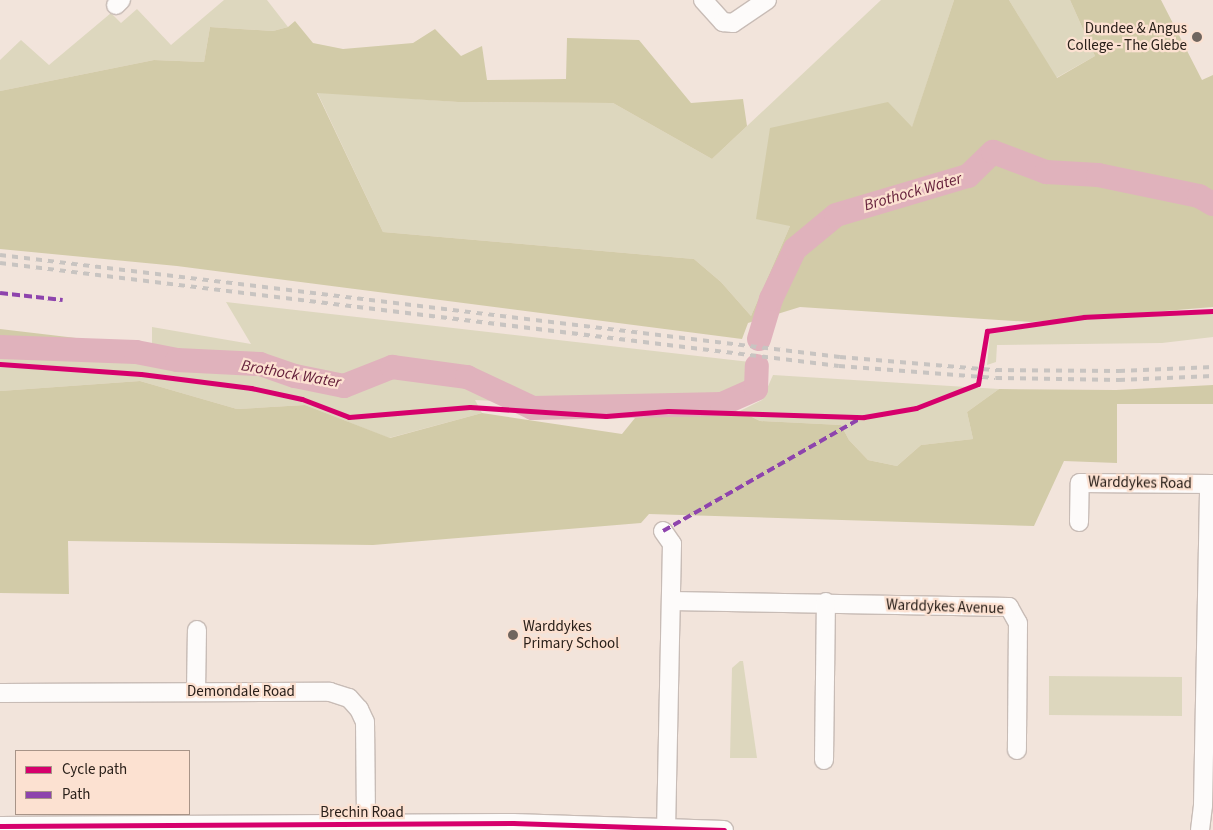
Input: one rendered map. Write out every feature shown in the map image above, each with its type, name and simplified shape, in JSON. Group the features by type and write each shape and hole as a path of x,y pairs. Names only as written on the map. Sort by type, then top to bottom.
{"street":[{"path":"703,0 723,22 733,23 767,0"},
{"name":"Warddykes Road","path":"1079,522 1080,483 1211,484 1209,722 1204,805 1200,830"},
{"path":"664,531 672,544 666,828"},
{"name":"Warddykes Avenue","path":"671,601 826,602 1009,607 1018,623 1017,750"},
{"path":"824,760 826,602"},
{"path":"196,692 197,630"},
{"name":"Demondale Road","path":"0,693 330,692 349,698 365,722 366,826"},
{"name":"Brechin Road","path":"0,826 366,826 514,823 724,830"}],"shaded area":[{"path":"224,0 267,0 288,27 273,31 210,27 204,62 154,60 0,91 0,60 21,40 49,65 111,13 121,23 137,9 171,45"},
{"path":"881,0 954,0 912,128 790,226 751,316 721,282 694,259 383,232 317,92 458,102 613,103 712,159"},
{"path":"954,0 1009,0 1057,78 1095,56 1070,0 1161,0 1202,80 1213,75 1213,307 1031,322 800,307 748,323 742,339 177,266 0,249 0,91 154,60 204,62 210,27 273,31 288,27 295,21 313,43 343,49 413,43 435,29 461,56 482,46 487,80 566,79 567,38 639,40 691,103 743,99 747,126 712,159 613,103 458,102 317,93 383,232 694,259 721,282 751,316 790,226 756,219 770,128 888,102 912,127"},
{"path":"1009,0 1070,0 1095,56 1056,78"},
{"path":"226,302 750,362 749,386 718,398 535,403 475,400 482,413 389,438 305,405 237,409 140,381 0,391 0,352 119,360 110,342 152,348 152,327 251,344"},
{"path":"1213,313 1213,337 1162,343 997,345 996,362 987,365 990,334 1090,318"},
{"path":"0,329 110,342 119,360 0,352"},
{"path":"773,375 999,389 967,412 973,439 921,445 897,466 868,460 849,440 841,425 760,421 740,411 762,400"},
{"path":"140,381 237,409 305,405 390,438 482,413 622,434 635,418 740,411 760,421 841,425 849,440 868,460 897,466 921,445 973,439 967,412 999,389 1116,390 1213,385 1213,404 1117,404 1117,463 1064,461 1034,526 649,514 641,523 373,545 68,541 69,594 0,593 0,391"},
{"path":"740,661 743,661 757,758 730,758 732,668"},
{"path":"1049,676 1182,677 1182,716 1049,715"}],"waterway":[{"name":"Brothock Water","path":"759,339 771,299 795,249 836,215 968,176 993,152 1046,172 1098,175 1199,196 1213,204"},
{"name":"Brothock Water","path":"0,347 136,352 177,360 260,364 295,376 344,386 392,367 467,377 533,408 722,404 756,389 757,366"}],"railway":[{"path":"0,255 840,357 996,370 1119,371 1213,367"},
{"path":"0,263 839,366 996,378 1119,380 1213,376"}],"marked path":[{"path":"0,293 63,300"},
{"path":"663,531 861,418"}],"cycle path":[{"path":"0,364 141,374 251,388 302,399 349,417 470,407 606,416 668,411 864,417 916,408 978,384 987,331 1084,317 1213,311"},
{"path":"0,826 513,823 724,830"}],"place":[{"name":"Dundee & Angus College - The Glebe","path":"1197,37"},
{"name":"Warddykes Primary School","path":"513,635"}]}
